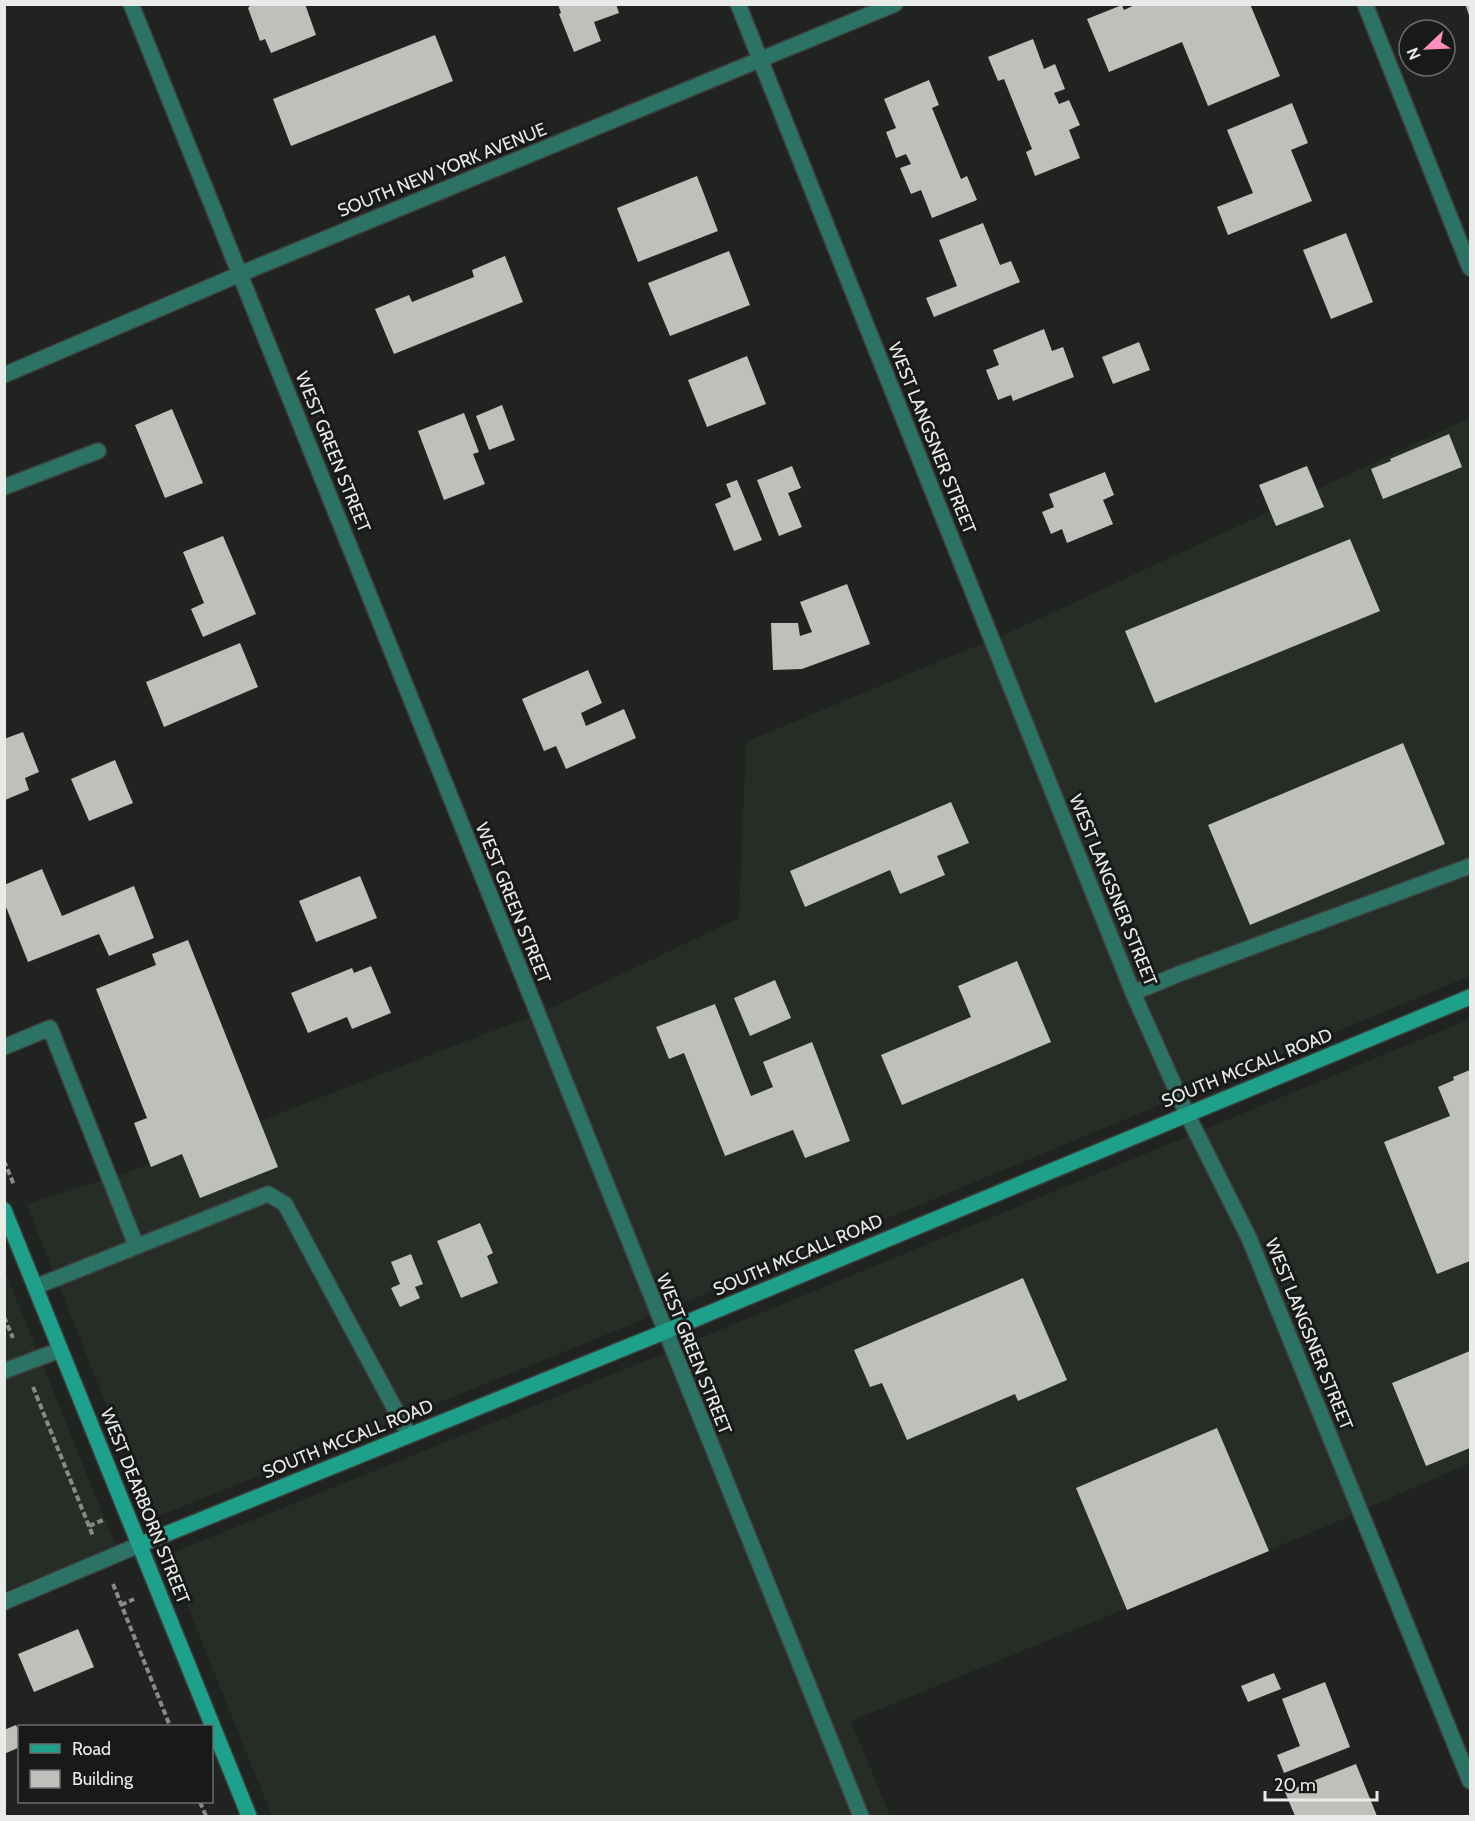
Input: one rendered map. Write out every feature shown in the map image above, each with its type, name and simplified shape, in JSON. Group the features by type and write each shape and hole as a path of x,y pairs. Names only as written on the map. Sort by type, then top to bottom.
{"street":[{"name":"WEST GREEN STREET","path":"131,4 664,1332 861,1816"},
{"name":"WEST LANGSNER STREET","path":"738,4 1133,993 1187,1114 1249,1238 1470,1781"},
{"name":"SOUTH NEW YORK AVENUE","path":"4,375 240,274 895,4"},
{"path":"1365,4 1470,268"},
{"path":"4,487 98,451"},
{"path":"1133,993 1470,866"},
{"name":"SOUTH MCCALL ROAD","path":"139,1545 664,1332 1470,997"},
{"path":"4,1047 50,1028 136,1245"},
{"path":"35,1287 268,1194 285,1204 408,1435"},
{"name":"WEST DEARBORN STREET","path":"4,1210 212,1725"},
{"path":"4,1371 60,1350"},
{"path":"4,1602 139,1545"},
{"name":"WEST DEARBORN STREET","path":"213,1727 249,1816"}],"path":[{"path":"4,1317 170,1725"}],"shaded area":[{"path":"1470,418 1470,976 657,1314 152,1519 26,1204 126,1173 544,1011 739,918 746,742 1017,629"},
{"path":"1470,1019 1470,1463 1308,1534 851,1721 890,1816 272,1816 167,1555 672,1350"},
{"path":"4,1269 117,1549 5,1590 4,1590"}],"building":[{"path":"252,4 305,4 316,35 271,53 265,39 260,41 248,8"},
{"path":"558,4 616,4 619,13 594,22 601,41 574,52 559,14 561,13"},
{"path":"1137,4 1250,4 1280,76 1208,106 1182,42 1109,72 1087,19 1122,5 1124,10"},
{"path":"1465,4 1470,4 1470,18"},
{"path":"435,35 453,81 291,146 273,99"},
{"path":"1033,39 1044,69 1055,64 1065,89 1054,93 1059,104 1069,100 1080,125 1069,130 1080,158 1035,176 1026,152 1032,149 1004,79 998,81 988,57"},
{"path":"929,80 939,105 932,108 961,179 967,176 977,200 932,218 921,190 911,194 900,168 911,164 906,154 896,158 886,132 896,128 884,99"},
{"path":"1292,103 1308,143 1291,150 1312,201 1228,235 1217,207 1253,193 1227,130"},
{"path":"697,176 718,231 638,262 617,208"},
{"path":"983,223 1000,265 1011,261 1020,282 934,317 926,298 957,286 939,240"},
{"path":"1346,233 1373,302 1331,319 1303,250"},
{"path":"729,251 750,305 670,336 648,283"},
{"path":"505,256 523,302 394,354 375,309 409,295 412,302 474,277 472,270"},
{"path":"1044,329 1052,351 1063,347 1074,377 1013,401 1011,395 998,400 986,370 999,365 993,350"},
{"path":"1139,342 1150,370 1113,384 1102,357"},
{"path":"747,356 766,404 707,427 688,380"},
{"path":"502,405 515,440 489,450 476,416"},
{"path":"172,409 203,483 165,498 135,425"},
{"path":"464,413 479,452 473,454 485,484 444,500 418,431"},
{"path":"1449,434 1462,467 1383,499 1371,469"},
{"path":"792,466 801,488 788,493 802,527 779,536 757,480"},
{"path":"1307,466 1324,507 1276,526 1259,485"},
{"path":"1105,472 1114,495 1103,500 1113,524 1067,543 1062,529 1051,534 1042,512 1054,507 1049,494"},
{"path":"737,480 762,540 734,551 715,504 731,497 726,484"},
{"path":"223,536 256,614 203,637 191,609 204,603 183,552"},
{"path":"1350,539 1380,611 1155,703 1125,631"},
{"path":"847,584 870,644 802,669 773,670 771,623 798,623 800,636 812,632 800,602"},
{"path":"240,643 258,687 164,727 146,682"},
{"path":"588,670 602,703 581,713 586,726 624,709 636,738 566,769 556,746 544,751 522,699"},
{"path":"23,732 39,772 25,778 29,790 5,800 4,739"},
{"path":"1403,743 1445,844 1250,925 1208,825"},
{"path":"115,760 133,803 89,821 71,779"},
{"path":"951,802 969,843 937,856 945,875 900,894 890,870 805,907 790,871"},
{"path":"42,869 62,916 134,886 154,938 109,956 99,934 28,962 4,902 4,885"},
{"path":"360,876 377,918 316,942 299,901"},
{"path":"188,940 278,1167 200,1198 182,1154 151,1167 134,1123 147,1118 96,989 156,965 152,954"},
{"path":"1017,961 1051,1042 902,1105 881,1055 971,1017 958,986"},
{"path":"371,966 391,1013 352,1029 347,1017 308,1033 291,993 352,968 354,973"},
{"path":"775,980 791,1018 750,1036 734,998"},
{"path":"715,1004 751,1096 773,1087 763,1062 812,1042 850,1141 805,1158 793,1130 725,1156 684,1053 669,1059 656,1027"},
{"path":"1470,1070 1470,1261 1437,1274 1384,1142 1450,1116 1438,1087"},
{"path":"480,1223 493,1253 487,1256 498,1283 461,1298 437,1241"},
{"path":"411,1254 423,1284 415,1287 420,1298 400,1307 391,1288 400,1284 391,1262"},
{"path":"1023,1278 1067,1380 1018,1401 1015,1394 907,1440 882,1383 870,1387 854,1350"},
{"path":"1470,1351 1470,1448 1426,1466 1392,1383"},
{"path":"1217,1428 1269,1551 1127,1610 1076,1488"},
{"path":"78,1629 94,1667 34,1692 18,1654"},
{"path":"1274,1673 1281,1689 1248,1702 1241,1686"},
{"path":"1325,1682 1350,1747 1284,1773 1277,1755 1300,1746 1282,1699"},
{"path":"16,1725 18,1730 18,1748 4,1754 4,1730"},
{"path":"1356,1764 1377,1816 1295,1816 1285,1792"}]}
